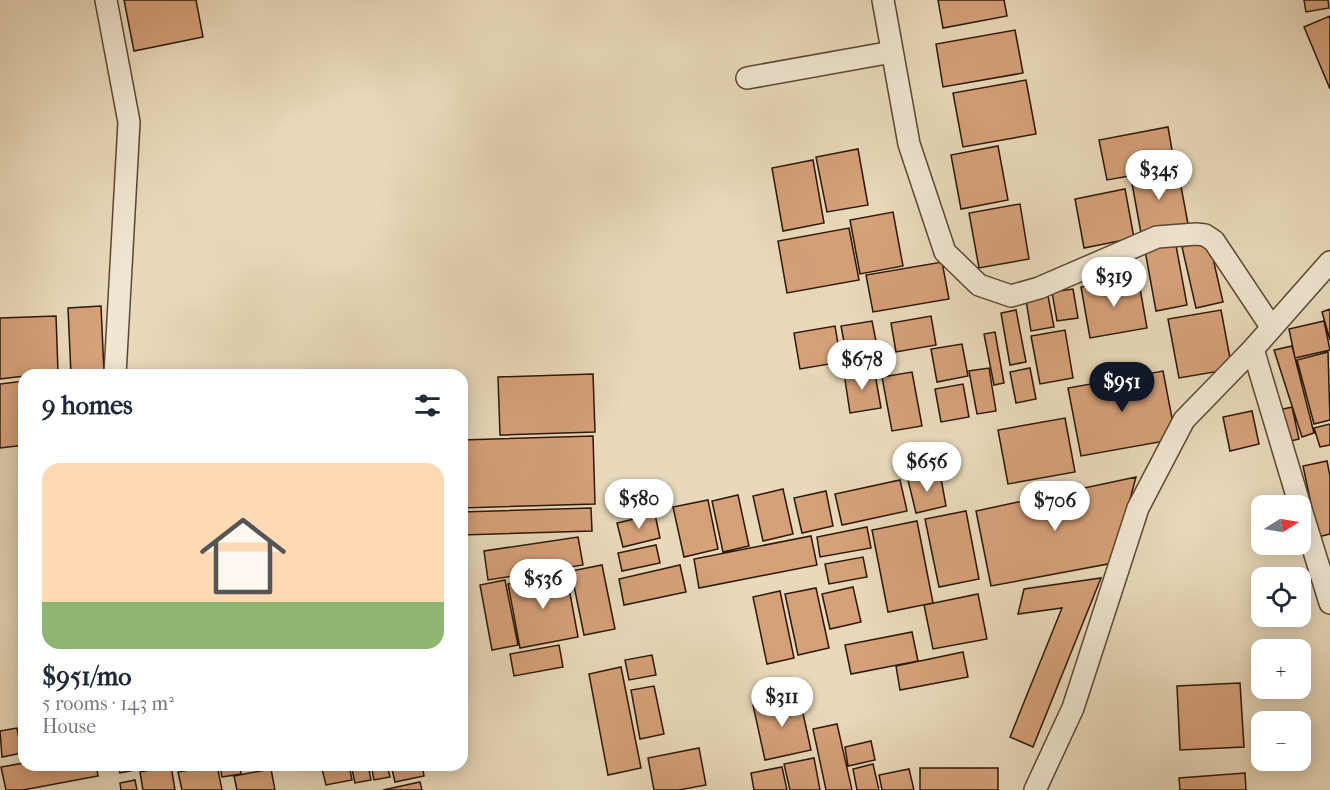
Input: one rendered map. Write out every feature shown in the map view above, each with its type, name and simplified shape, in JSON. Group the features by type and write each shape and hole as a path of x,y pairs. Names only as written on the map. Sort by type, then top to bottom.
{"street":[{"path":"106,0 129,122 115,369"},
{"path":"883,0 909,144 945,252 979,285 1011,296 1039,288 1157,237 1205,235 1214,241 1272,328"},
{"path":"747,78 892,52"},
{"path":"1035,790 1072,708 1138,508 1184,420 1253,350 1330,262"},
{"path":"1253,350 1297,495"},
{"path":"1311,542 1330,603"}],"building":[{"path":"124,0 196,0 203,37 134,51"},
{"path":"938,0 1004,0 1007,16 943,28"},
{"path":"1304,0 1328,0 1329,8 1306,12"},
{"path":"1330,16 1330,89 1304,27"},
{"path":"1015,30 1023,73 943,87 936,44"},
{"path":"1026,80 1036,134 963,147 953,93"},
{"path":"1168,127 1175,168 1107,180 1099,140"},
{"path":"998,146 1008,200 961,209 951,155"},
{"path":"858,149 868,205 827,212 816,157"},
{"path":"813,160 824,223 783,231 772,168"},
{"path":"1178,170 1188,224 1141,233 1131,178"},
{"path":"1125,189 1134,238 1084,248 1075,199"},
{"path":"1020,204 1029,259 979,268 969,213"},
{"path":"893,212 903,266 860,274 850,220"},
{"path":"849,228 859,280 787,293 778,241"},
{"path":"1175,240 1187,305 1156,311 1144,245"},
{"path":"1209,241 1223,302 1196,308 1182,247"},
{"path":"942,262 949,299 873,312 866,275"},
{"path":"1138,277 1147,328 1090,338 1081,287"},
{"path":"1073,289 1078,318 1057,321 1052,292"},
{"path":"1048,296 1054,327 1031,331 1026,300"},
{"path":"101,306 104,369 71,369 68,308"},
{"path":"1330,309 1330,340 1322,312"},
{"path":"1016,310 1026,362 1010,365 1001,313"},
{"path":"1221,310 1232,369 1179,378 1168,319"},
{"path":"56,316 58,369 18,369 18,377 0,379 0,318"},
{"path":"931,316 936,345 896,352 891,323"},
{"path":"872,321 880,362 849,368 841,326"},
{"path":"1324,321 1330,350 1295,358 1289,329"},
{"path":"835,326 841,362 800,369 794,333"},
{"path":"1065,330 1073,378 1040,384 1031,336"},
{"path":"995,332 1004,383 994,385 984,334"},
{"path":"962,344 968,376 937,382 931,349"},
{"path":"1292,346 1314,433 1302,437 1274,350"},
{"path":"1328,352 1330,420 1314,424 1297,360"},
{"path":"874,368 881,408 850,413 844,373"},
{"path":"989,368 996,411 977,414 969,371"},
{"path":"1030,368 1036,399 1016,403 1010,372"},
{"path":"1163,371 1176,439 1081,456 1068,388"},
{"path":"912,372 922,426 892,431 882,377"},
{"path":"593,374 595,432 500,435 498,377"},
{"path":"18,382 18,446 0,448 0,384"},
{"path":"963,384 969,417 941,422 935,389"},
{"path":"1292,407 1299,439 1287,442 1279,410"},
{"path":"1252,411 1259,444 1230,451 1223,417"},
{"path":"1065,418 1075,472 1008,484 998,430"},
{"path":"1330,424 1330,445 1320,447 1314,428"},
{"path":"593,436 595,504 468,508 468,440"},
{"path":"1327,461 1330,476 1330,534 1318,537 1311,495 1309,495 1303,466"},
{"path":"940,473 946,506 916,513 908,480"},
{"path":"1136,477 1113,563 991,586 976,511"},
{"path":"900,480 907,511 842,525 835,494"},
{"path":"783,489 793,534 763,541 753,496"},
{"path":"826,491 833,526 802,533 794,498"},
{"path":"738,495 749,546 723,552 712,501"},
{"path":"708,500 718,549 684,557 673,507"},
{"path":"591,508 592,531 468,535 468,512"},
{"path":"966,511 979,579 939,587 925,519"},
{"path":"655,514 660,538 623,547 617,523"},
{"path":"917,521 933,603 888,612 872,530"},
{"path":"867,527 871,548 820,557 817,537"},
{"path":"811,536 817,565 699,588 694,559"},
{"path":"578,537 583,565 488,580 484,551"},
{"path":"656,545 660,563 622,571 618,553"},
{"path":"863,557 867,577 829,584 825,564"},
{"path":"602,565 615,629 584,635 571,571"},
{"path":"680,565 686,592 624,605 619,579"},
{"path":"566,572 578,637 520,648 508,584"},
{"path":"1101,578 1033,747 1010,737 1062,608 1018,614 1024,589"},
{"path":"505,580 518,645 492,650 480,585"},
{"path":"853,587 861,622 830,629 822,594"},
{"path":"816,588 829,648 798,655 785,594"},
{"path":"780,591 794,658 767,664 753,597"},
{"path":"978,594 987,639 933,649 924,605"},
{"path":"912,632 918,661 851,674 845,645"},
{"path":"559,645 563,667 514,676 510,654"},
{"path":"963,652 968,677 900,690 896,666"},
{"path":"652,655 656,675 629,680 625,660"},
{"path":"621,667 641,768 608,775 589,674"},
{"path":"1240,683 1244,747 1180,750 1177,686"},
{"path":"654,686 664,734 640,739 631,690"},
{"path":"799,695 811,750 765,760 753,705"},
{"path":"837,724 852,790 826,790 813,729"},
{"path":"17,728 18,754 2,757 0,731"},
{"path":"871,741 875,760 848,766 845,747"},
{"path":"699,748 706,785 679,790 654,790 648,758"},
{"path":"814,758 820,790 790,790 784,764"},
{"path":"18,764 18,771 97,771 98,776 23,790 6,790 1,767"},
{"path":"873,764 879,790 857,790 853,769"},
{"path":"782,767 787,790 754,790 751,773"},
{"path":"920,768 998,768 998,790 920,790"},
{"path":"909,769 914,790 882,790 879,775"},
{"path":"172,771 175,790 143,790 140,772"},
{"path":"218,771 222,790 182,790 178,772"},
{"path":"221,771 241,771 241,774 222,777"},
{"path":"271,771 275,790 237,790 234,776"},
{"path":"322,771 350,771 352,780 326,785"},
{"path":"352,771 369,771 371,780 355,783"},
{"path":"372,771 388,771 390,777 374,780"},
{"path":"392,771 423,771 424,776 395,782"},
{"path":"1245,773 1246,790 1180,790 1179,778"},
{"path":"135,780 137,790 121,790 120,783"},
{"path":"420,782 422,790 383,790"}]}
